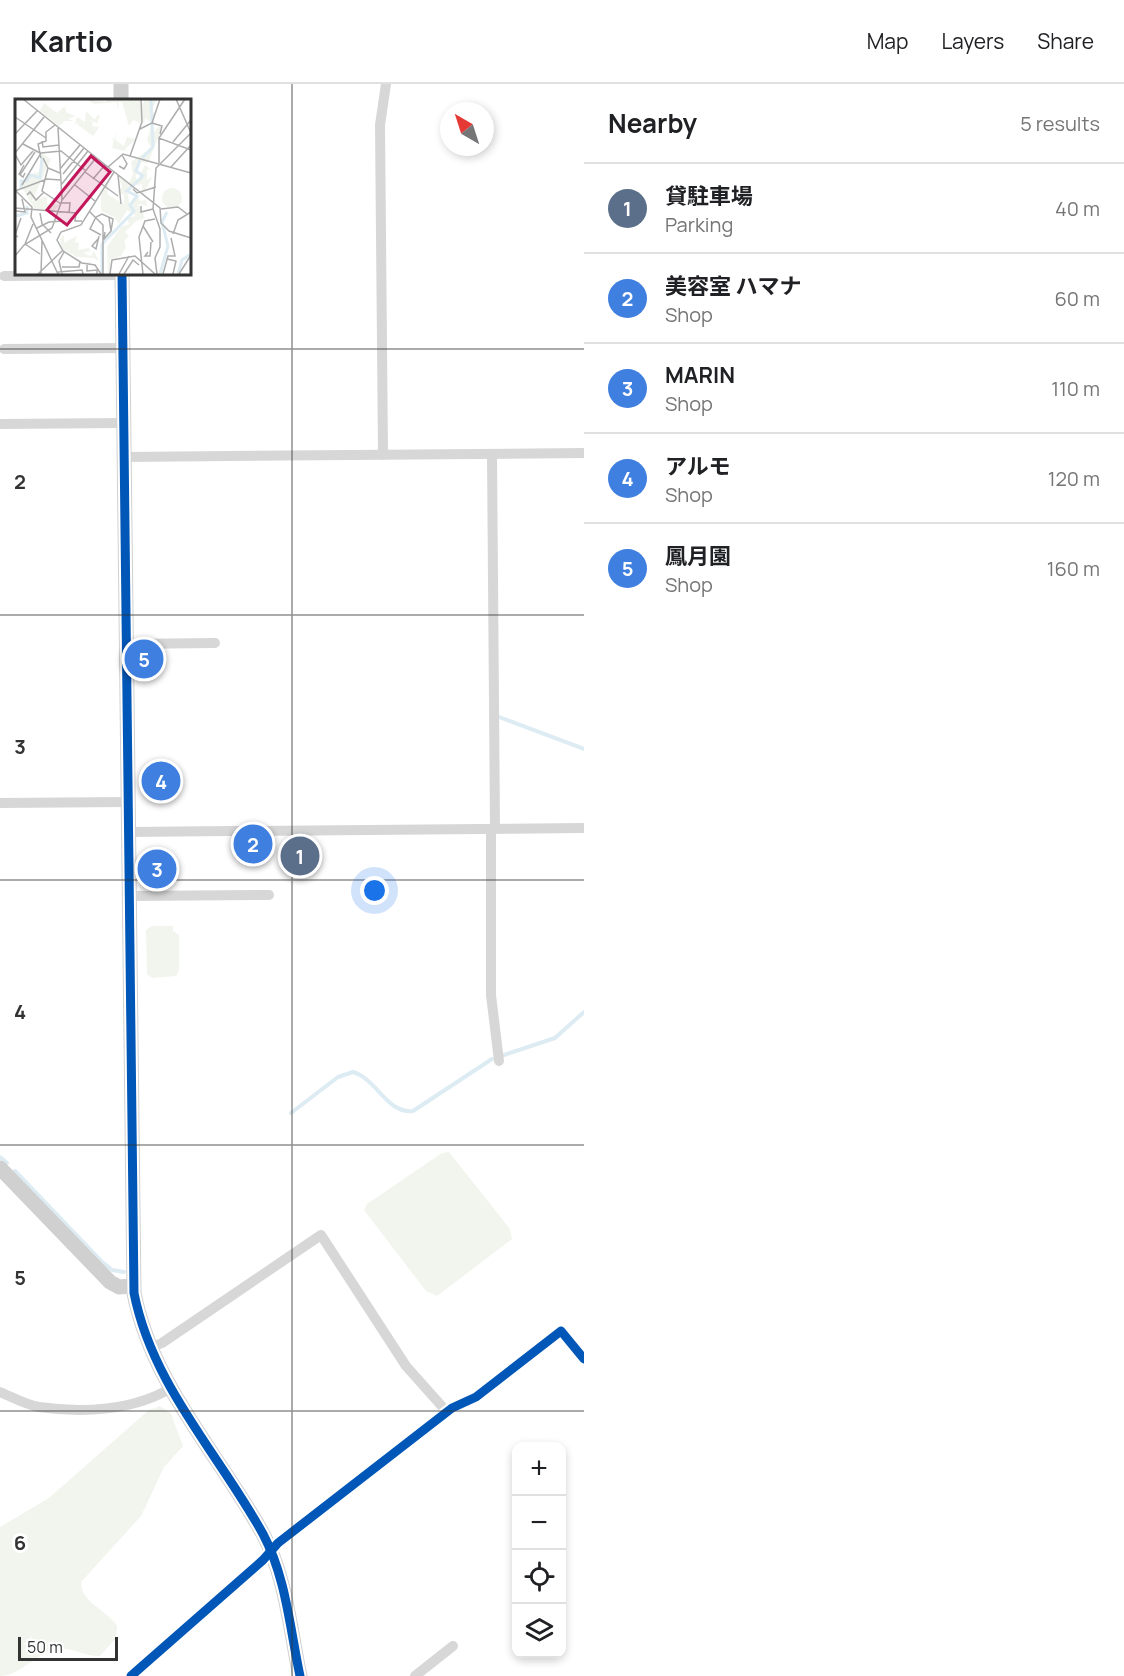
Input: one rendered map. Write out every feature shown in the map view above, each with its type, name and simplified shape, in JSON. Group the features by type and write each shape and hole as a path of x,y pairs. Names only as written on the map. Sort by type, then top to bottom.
{"street":[{"path":"383,455 380,125 386,84"},
{"path":"4,276 122,274 133,1286 141,1325 150,1348 171,1388 257,1524 271,1551 300,1676"},
{"path":"4,349 123,348"},
{"path":"0,424 123,423"},
{"path":"123,457 584,453"},
{"path":"492,454 491,995 499,1061"},
{"path":"125,644 215,643"},
{"path":"0,803 127,802"},
{"path":"127,832 584,828"},
{"path":"128,896 269,895"},
{"path":"0,1168 110,1282 119,1287 133,1286"},
{"path":"150,1348 162,1343 321,1235 410,1371 447,1412"},
{"path":"131,1676 271,1551 447,1412 476,1397 561,1331 584,1359"},
{"path":"0,1392 37,1407 94,1411 158,1396 171,1388"},
{"path":"415,1676 453,1646"}],"shaded area":[{"path":"152,926 173,926 173,931 179,935 179,970 176,976 152,978 147,974 146,930"},
{"path":"449,1152 510,1229 512,1239 437,1296 426,1291 364,1210 367,1204 442,1153"},
{"path":"160,1406 171,1414 183,1446 164,1467 141,1516 81,1582 89,1601 117,1626 116,1638 100,1656 59,1649 43,1654 15,1672 0,1676 0,1527 49,1498 149,1410"}],"waterway":[{"path":"499,717 584,749"},
{"path":"504,1055 555,1038 584,1012"},
{"path":"291,1113 338,1077 353,1072 369,1081 396,1107 413,1111 492,1059"},
{"path":"0,1157 7,1163"},
{"path":"15,1171 101,1261 112,1270 124,1272"}],"cycle path":[{"path":"122,274 134,1293 143,1326 171,1389 246,1504 271,1551 282,1585 300,1676"},
{"path":"131,1676 263,1560 278,1543 452,1408 476,1397 561,1331 584,1359"}],"place":[{"name":"鳳月園","path":"144,659"},
{"name":"アルモ","path":"161,781"},
{"name":"美容室 ハマナ","path":"253,844"},
{"name":"貸駐車場","path":"300,856"},
{"name":"MARIN","path":"157,869"}]}
